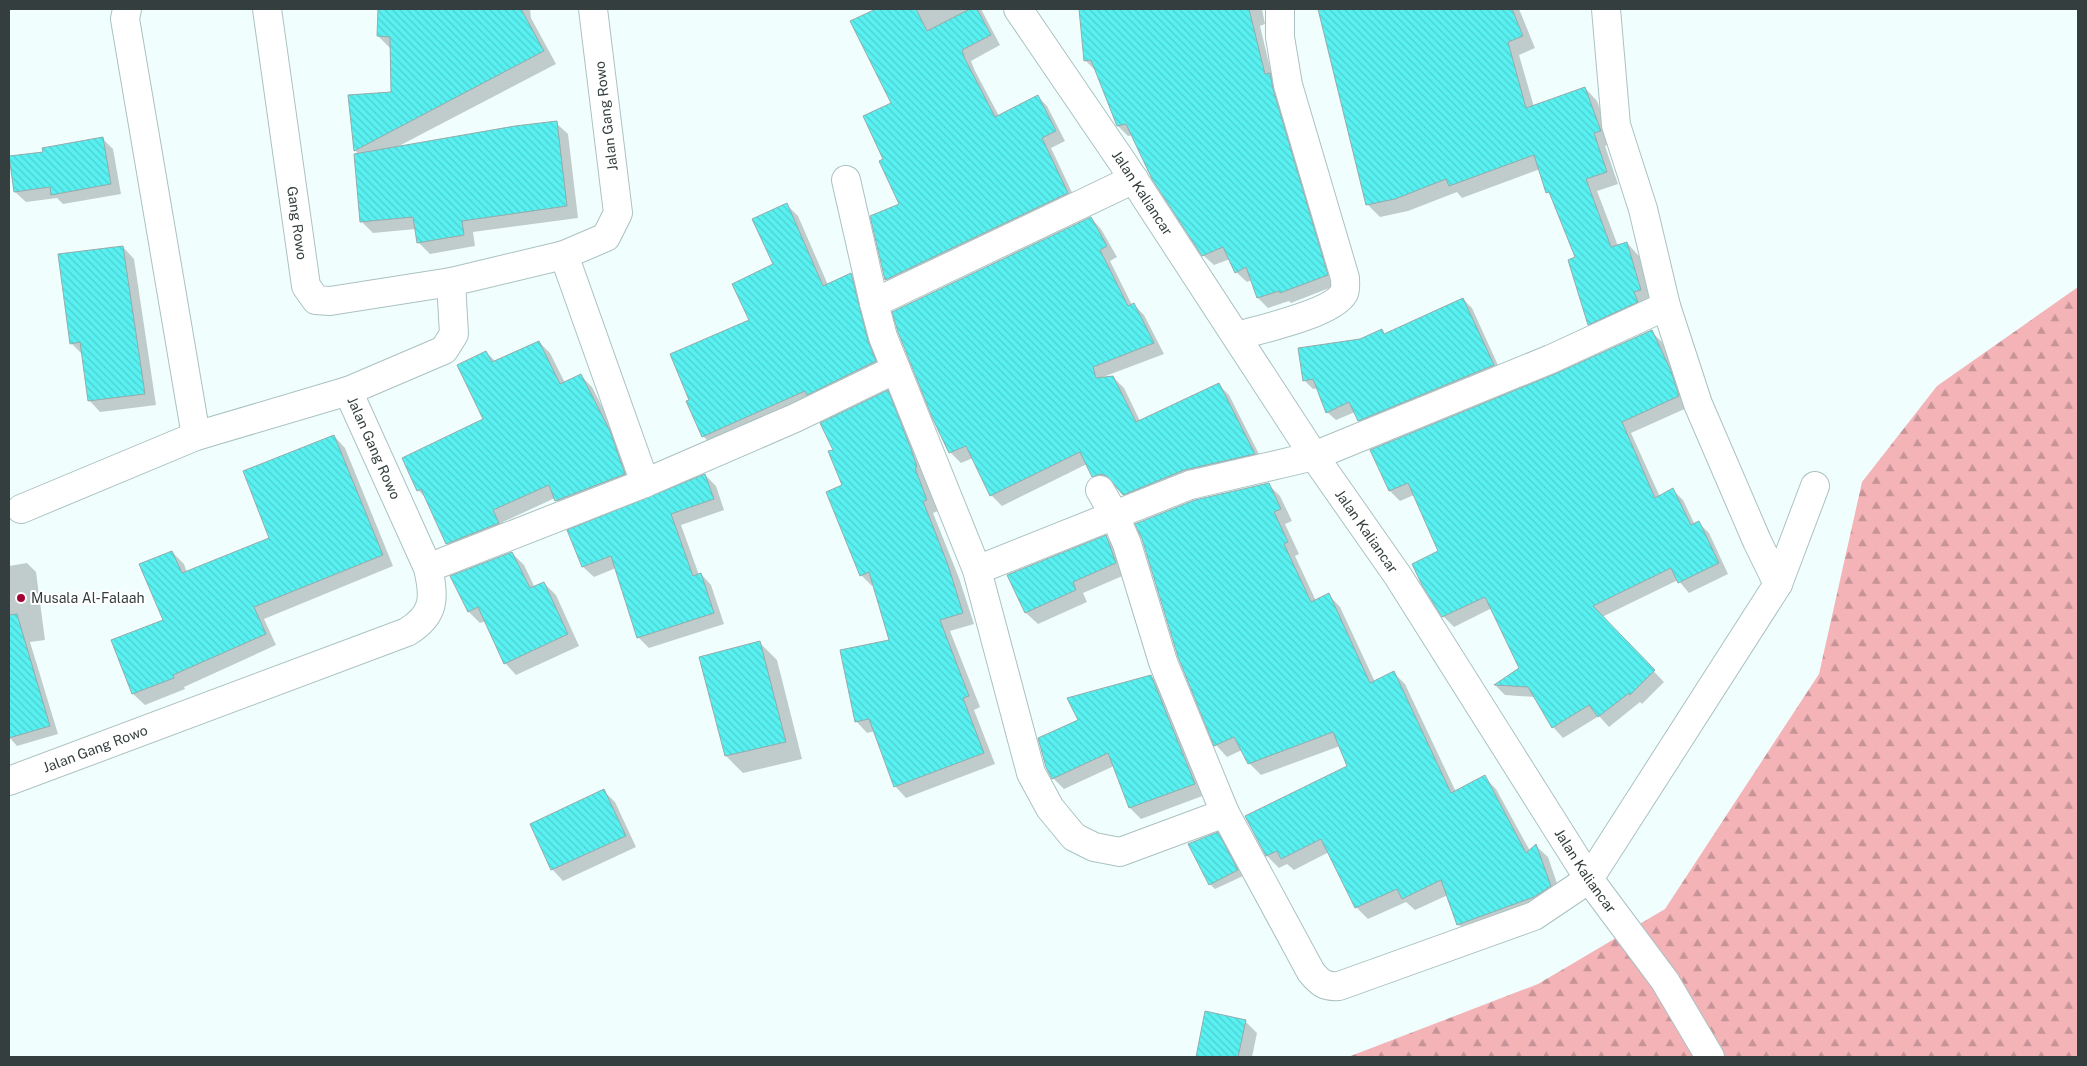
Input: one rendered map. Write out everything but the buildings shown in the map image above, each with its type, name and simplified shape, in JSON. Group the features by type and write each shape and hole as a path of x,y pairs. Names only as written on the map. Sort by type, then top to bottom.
{"street":[{"path":"126,9 125,19 196,436"},
{"name":"Gang Rowo","path":"267,9 306,286 316,300 330,301 451,282"},
{"name":"Jalan Gang Rowo","path":"9,782 407,632 420,625 432,605 433,589 428,568 348,390 444,350 454,334 451,282 564,255 606,237 618,213 593,9"},
{"name":"Jalan Kaliancar","path":"1018,9 1134,179 1314,456 1398,576 1589,879 1664,981 1710,1057"},
{"path":"1237,336 1313,314 1335,304 1345,292 1346,278 1288,85 1280,37 1280,9"},
{"path":"1606,9 1616,125 1643,209 1666,306 1698,404 1757,541 1778,584"},
{"path":"874,303 1134,179"},
{"path":"846,180 883,337 977,570 1031,773 1050,808 1074,837 1094,848 1120,852 1225,813"},
{"path":"564,255 645,483"},
{"path":"977,570 1115,516 1166,493 1190,485 1314,456 1551,359 1666,306"},
{"path":"428,568 645,483 795,418 896,369"},
{"path":"21,509 196,436 348,390"},
{"path":"1100,490 1115,516 1127,544 1163,662 1225,813 1311,972 1320,983 1339,986 1419,959 1534,916 1589,879 1778,584 1816,486"}],"green space":[{"path":"2078,287 2078,1057 1348,1057 1538,984 1665,909 1819,674 1862,482 1937,386"}],"place":[{"name":"Musala Al-Falaah","path":"21,598"}]}
